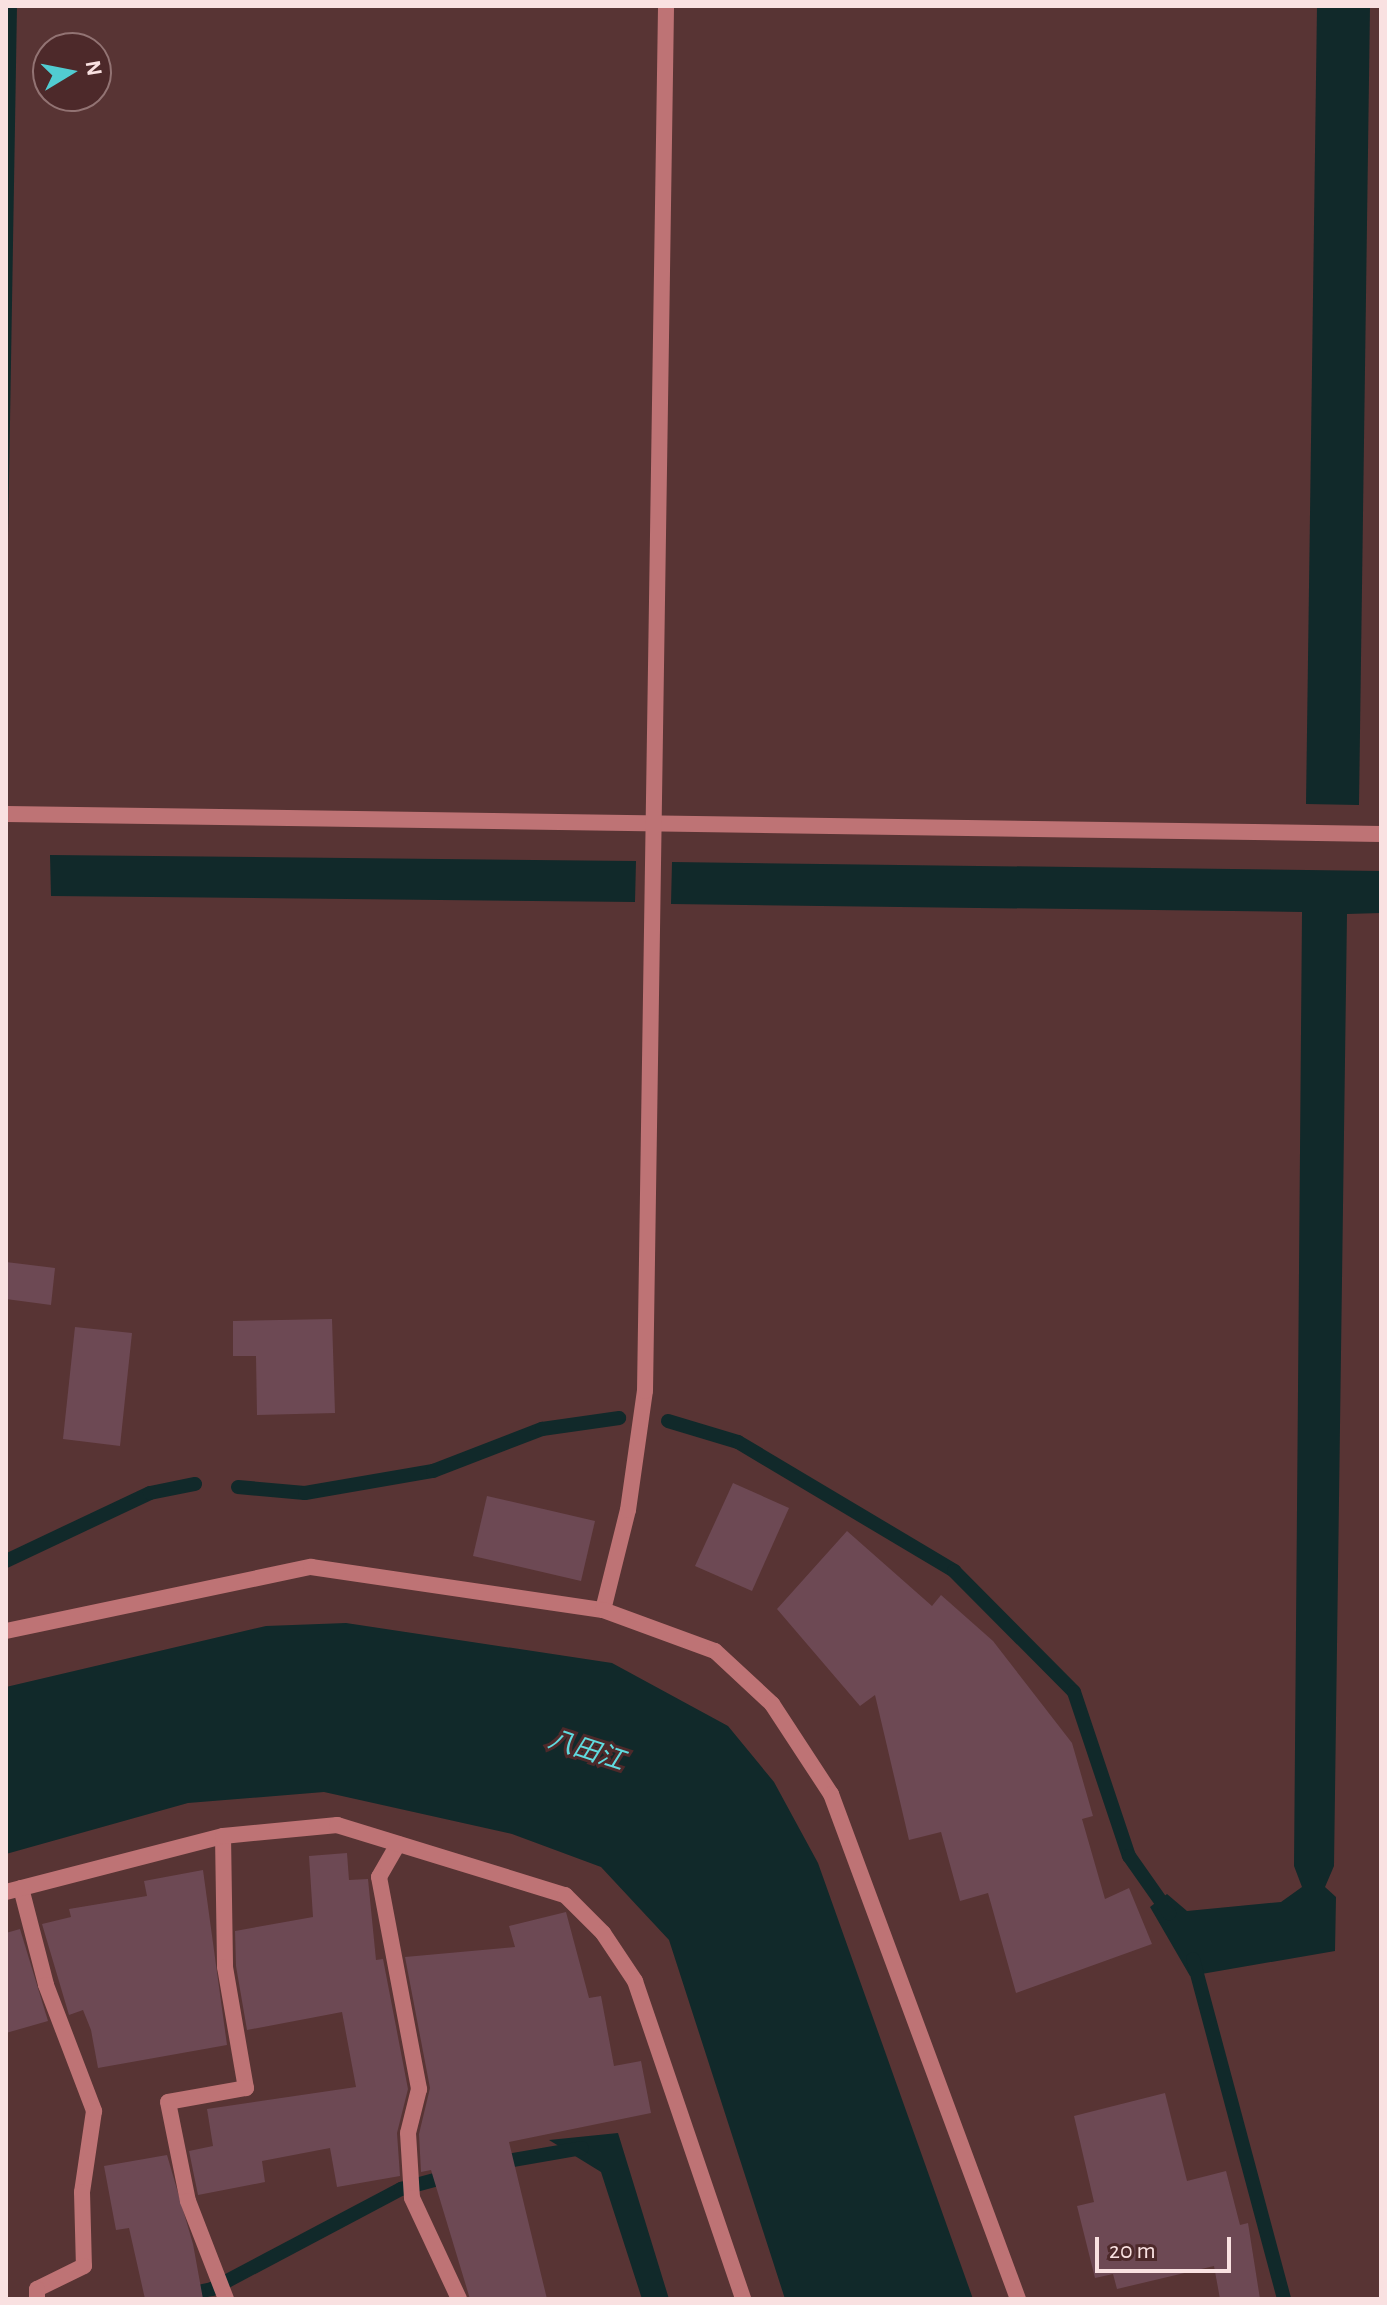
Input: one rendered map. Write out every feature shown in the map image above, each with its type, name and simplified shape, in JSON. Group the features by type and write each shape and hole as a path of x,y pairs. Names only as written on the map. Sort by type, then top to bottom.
{"street":[{"path":"603,1610 628,1510 645,1391 666,6"},
{"path":"6,814 1381,834"},
{"path":"6,1631 311,1567 603,1610 715,1651 772,1704 831,1794 1018,2299"},
{"path":"37,2294 84,2266 82,2192 94,2111 14,1890 223,1836 337,1825 565,1895 603,1933 635,1981 743,2299"},
{"path":"223,1836 225,1967 246,2088 168,2102 188,2201 226,2299"},
{"path":"398,1844 379,1877 419,2089 408,2133 412,2198 459,2299"}],"water":[{"path":"6,6 17,6 6,660"},
{"path":"1317,6 1370,6 1359,805 1306,804"},
{"path":"50,855 636,861 635,902 51,896"},
{"path":"672,862 1381,871 1381,913 1347,914 1334,1866 1325,1887 1336,1897 1335,1951 1190,1976 1150,1907 1167,1894 1187,1911 1281,1902 1302,1887 1294,1866 1302,912 671,904"},
{"name":"八田江","path":"346,1623 612,1663 728,1726 774,1782 818,1863 973,2299 785,2299 669,1940 601,1867 512,1834 324,1792 188,1803 6,1854 6,1687 266,1626"},
{"path":"618,2133 669,2299 642,2299 601,2172 549,2140"}],"building":[{"path":"6,1262 55,1268 51,1305 6,1299"},
{"path":"332,1319 335,1413 257,1415 256,1356 233,1356 233,1321"},
{"path":"75,1327 132,1333 120,1446 63,1439"},
{"path":"733,1483 789,1508 752,1591 695,1566"},
{"path":"487,1496 595,1521 581,1581 473,1556"},
{"path":"847,1531 932,1606 941,1595 993,1641 1072,1743 1093,1816 1082,1819 1105,1899 1129,1888 1152,1944 1016,1993 988,1893 960,1901 941,1832 909,1840 875,1695 860,1706 777,1609"},
{"path":"347,1853 349,1880 368,1879 376,1960 383,1959 408,2089 397,2133 400,2176 337,2187 330,2148 262,2161 265,2182 198,2195 189,2151 213,2146 207,2109 356,2087 342,2012 247,2030 236,1966 235,1931 313,1917 309,1856"},
{"path":"203,1870 227,2045 98,2068 91,2030 83,2010 69,2015 42,1924 71,1917 69,1909 147,1896 144,1881"},
{"path":"566,1912 589,1998 601,1996 614,2066 641,2061 651,2113 509,2142 547,2299 470,2299 431,2170 421,2172 419,2134 430,2088 405,1957 515,1947 509,1926"},
{"path":"20,1929 48,2021 6,2033 6,1933"},
{"path":"1165,2093 1187,2181 1226,2171 1240,2225 1248,2223 1260,2299 1220,2299 1214,2266 1117,2289 1113,2274 1095,2278 1077,2206 1094,2202 1074,2116"},
{"path":"167,2155 193,2244 203,2299 145,2299 129,2228 116,2230 104,2166"}],"waterway":[{"path":"238,1487 305,1493 433,1471 542,1429 619,1418"},
{"path":"668,1421 738,1442 954,1571 1074,1692 1129,1856 1169,1913"},
{"path":"6,1561 150,1493 195,1484"},
{"path":"1193,1959 1284,2299"},
{"path":"496,2163 582,2148"},
{"path":"165,2299 212,2289 401,2189 449,2176"}]}
